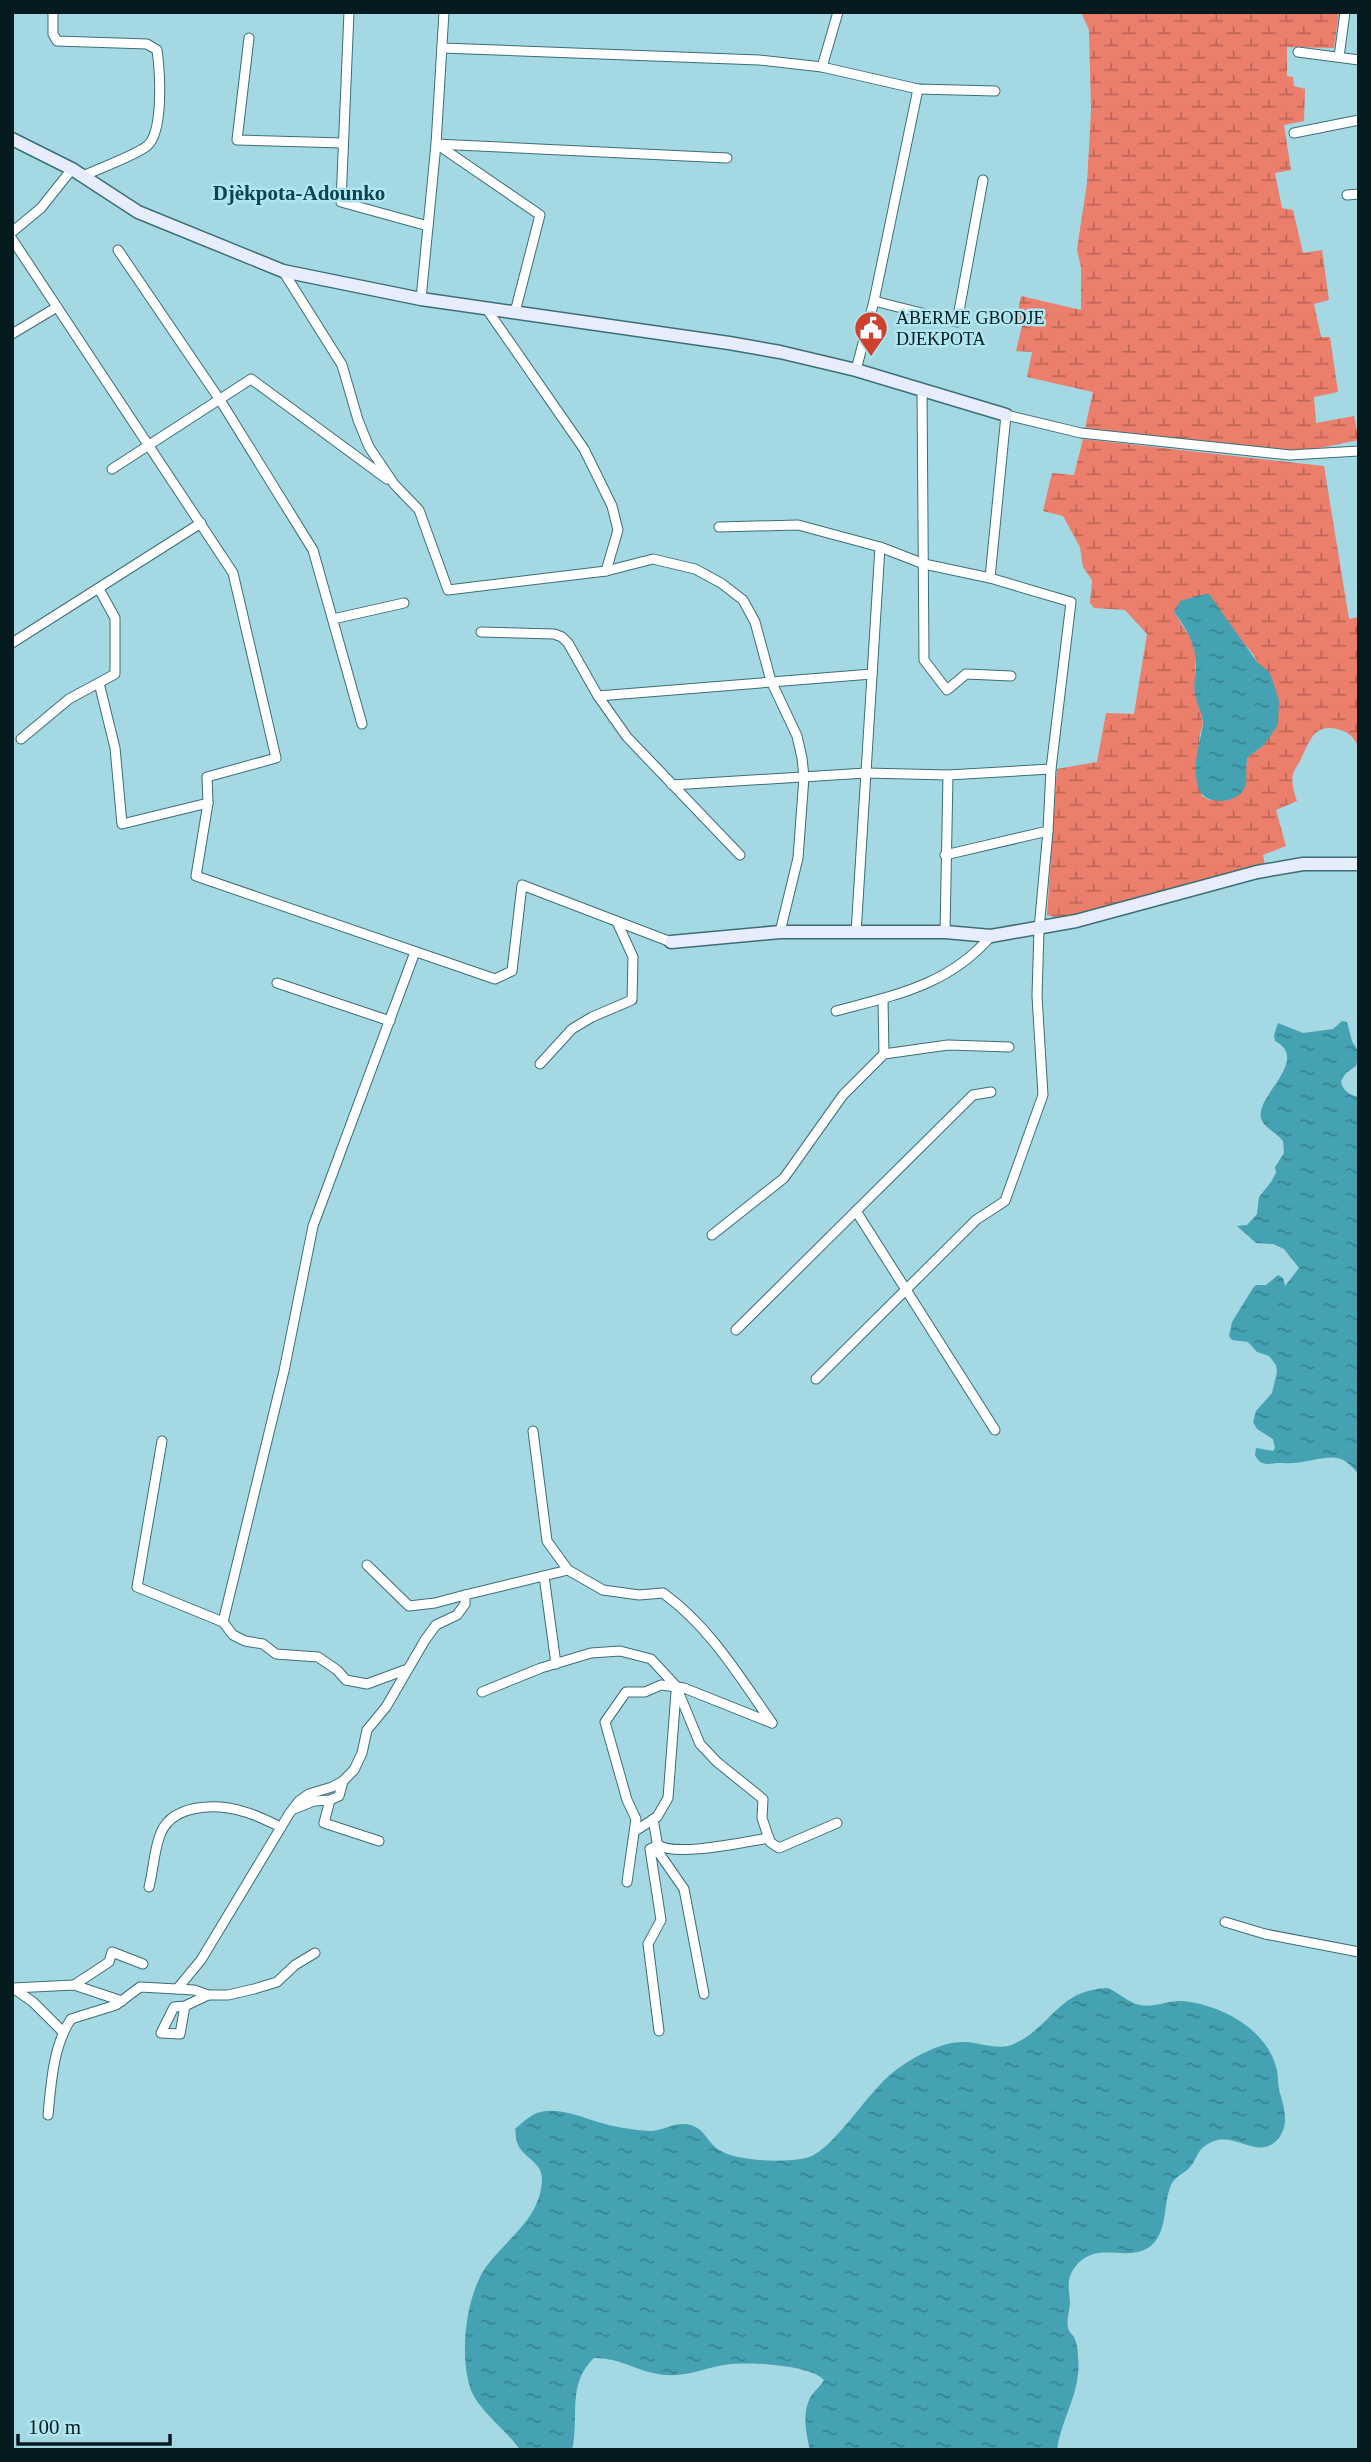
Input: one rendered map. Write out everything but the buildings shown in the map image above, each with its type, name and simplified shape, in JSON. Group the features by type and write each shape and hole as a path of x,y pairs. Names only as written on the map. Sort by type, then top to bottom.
{"street":[{"path":"12,232 77,173 148,145 156,132 160,71 157,50 148,44 57,41 53,34 53,12"},
{"path":"349,12 341,202 428,226"},
{"path":"421,299 436,144 444,12"},
{"path":"822,67 838,12"},
{"path":"1339,57 1345,12"},
{"path":"248,38 237,140 343,143"},
{"path":"442,48 759,60 822,67 918,89 995,91"},
{"path":"1298,51 1359,60"},
{"path":"856,370 874,301 918,89"},
{"path":"1294,133 1359,120"},
{"path":"12,139 77,173 138,212 283,271 421,299 729,343 856,370 1006,415 1081,433 1290,456 1359,451"},
{"path":"436,144 727,158"},
{"path":"436,144 540,215 515,312"},
{"path":"874,301 957,322 983,180"},
{"path":"1347,195 1359,194"},
{"path":"12,239 233,573 276,758 207,776 208,803 196,876 495,979 512,971 522,885 671,942 780,932 945,932 991,936 1076,921 1257,872 1303,864 1359,864"},
{"path":"118,250 220,400 313,550 362,724"},
{"path":"283,271 342,365 369,447 394,484 419,510 448,590 606,571 653,559 695,569 721,583 743,600 755,622 771,681 797,736 804,777 797,858 780,932"},
{"path":"12,334 57,307"},
{"path":"486,308 584,449 612,506 618,530 606,571"},
{"path":"112,469 251,379 394,484"},
{"path":"922,390 924,660 947,690 966,674 1012,676"},
{"path":"989,578 1006,415"},
{"path":"12,643 201,523"},
{"path":"719,527 798,525 880,547 924,564 989,578 1071,602 1051,769 1039,929 1037,996 1043,1094 1005,1201 976,1220 816,1379"},
{"path":"856,933 880,547"},
{"path":"21,739 69,699 115,674 115,618 99,589"},
{"path":"332,620 404,603"},
{"path":"481,632 554,634 562,637 627,737 740,855"},
{"path":"598,696 872,674"},
{"path":"99,683 115,748 122,824 208,803"},
{"path":"672,785 866,773 948,775 1051,769"},
{"path":"945,932 948,775"},
{"path":"945,855 1048,831"},
{"path":"540,1064 572,1029 632,999 633,957 617,922"},
{"path":"836,1011 928,985 975,954 991,936"},
{"path":"223,1622 284,1371 313,1226 415,951"},
{"path":"277,983 390,1021"},
{"path":"883,999 884,1055"},
{"path":"712,1235 783,1178 843,1095 884,1055 948,1045 1009,1047"},
{"path":"736,1330 973,1095 991,1092"},
{"path":"856,1211 995,1430"},
{"path":"533,1431 547,1541 568,1570 603,1590 639,1595 663,1593 687,1611 713,1640 772,1723 676,1686 661,1685 645,1692 626,1692 605,1722 636,1819 627,1882"},
{"path":"162,1441 137,1587 223,1622 233,1635 245,1641 263,1644 276,1654 318,1657 346,1680 367,1684 406,1669"},
{"path":"367,1565 409,1606 435,1603 568,1570"},
{"path":"544,1576 556,1664"},
{"path":"177,1989 201,1960 292,1809 309,1794 332,1787 354,1770 368,1730 386,1707 406,1669 436,1625 457,1615 465,1604 465,1595"},
{"path":"482,1692 591,1653 620,1651 651,1659 676,1686 700,1744 717,1762 764,1799 762,1818 770,1842 779,1848 837,1822"},
{"path":"635,1831 653,1819 668,1798 676,1686"},
{"path":"292,1809 339,1796 343,1781"},
{"path":"330,1800 324,1823 379,1841"},
{"path":"149,1887 159,1836 174,1814 195,1808 224,1808 245,1812 281,1827"},
{"path":"653,1819 659,1853 684,1889 704,1994"},
{"path":"658,1845 665,1849 691,1849 769,1839"},
{"path":"658,1845 650,1849 662,1920 648,1944 659,2031"},
{"path":"1225,1922 1284,1938 1359,1952"},
{"path":"74,1985 109,1962 112,1952 143,1964"},
{"path":"48,2115 51,2084 63,2032 71,2019 116,2006 140,1987 228,1995 277,1982 295,1965 314,1953"},
{"path":"63,2032 33,2002 13,1988 74,1985 122,2001"},
{"path":"185,2006 208,1995"}],"green space":[{"path":"1081,12 1339,12 1334,48 1287,47 1287,76 1293,77 1294,86 1305,89 1304,121 1284,125 1291,170 1275,173 1282,208 1293,210 1303,253 1322,250 1329,300 1314,304 1321,337 1330,337 1338,392 1314,397 1316,423 1354,416 1359,440 1291,451 1085,428 1093,392 1027,377 1032,352 1016,351 1023,322 1016,320 1021,296 1081,310 1081,268 1077,249 1087,183 1091,111 1089,30"},
{"path":"1083,439 1324,466 1349,619 1359,617 1359,748 1352,736 1340,730 1325,728 1315,734 1293,774 1297,801 1276,810 1286,846 1263,855 1265,865 1061,919 1047,915 1057,769 1097,762 1106,713 1134,714 1147,634 1125,610 1094,608 1090,603 1092,580 1083,567 1080,547 1063,516 1043,511 1052,473 1074,475","holes":["1174,612 1246,646 1257,662 1264,745 1248,757 1245,771 1228,800 1209,800 1202,796 1196,769 1203,724 1195,677 1196,656 1191,639"]}],"water":[{"path":"1209,594 1257,662 1270,673 1279,700 1278,725 1264,745 1248,757 1244,789 1234,798 1221,801 1202,794 1197,781 1196,757 1203,721 1194,690 1195,651 1183,624 1174,612 1180,601"},
{"path":"1342,1021 1347,1022 1352,1041 1359,1053 1356,1066 1346,1073 1341,1081 1347,1092 1359,1097 1359,1474 1347,1462 1337,1458 1267,1464 1258,1459 1255,1455 1256,1448 1273,1451 1275,1448 1273,1439 1257,1429 1253,1422 1256,1411 1272,1393 1276,1365 1269,1356 1257,1352 1248,1342 1232,1340 1229,1336 1232,1322 1256,1285 1266,1285 1278,1275 1283,1278 1285,1286 1299,1268 1284,1249 1273,1244 1256,1243 1237,1226 1247,1225 1257,1214 1259,1197 1271,1182 1276,1173 1275,1167 1284,1153 1283,1141 1261,1118 1261,1109 1285,1068 1287,1058 1284,1049 1275,1041 1278,1023 1303,1033 1333,1029"},
{"path":"1108,1988 1140,2005 1182,2001 1211,2007 1252,2030 1271,2053 1276,2067 1285,2112 1284,2125 1280,2137 1267,2147 1250,2146 1224,2139 1205,2146 1190,2167 1171,2185 1161,2232 1152,2245 1133,2253 1093,2254 1072,2271 1069,2280 1068,2329 1077,2344 1077,2382 1057,2450 810,2450 806,2410 811,2396 824,2380 807,2371 766,2364 731,2364 667,2375 648,2372 613,2360 594,2358 585,2368 577,2390 572,2450 520,2450 473,2395 467,2373 465,2340 475,2289 489,2263 530,2215 540,2192 542,2179 539,2168 521,2149 516,2139 515,2129 529,2117 541,2112 559,2111 610,2125 650,2131 685,2124 699,2129 714,2146 732,2155 772,2161 806,2158 828,2144 885,2079 903,2065 937,2047 955,2042 1010,2046 1029,2035 1067,2001 1091,1990"}],"place":[{"name":"ABERME GBODJE DJEKPOTA","path":"871,358"}],"district":[{"name":"Djèkpota-Adounko","path":"299,193"}]}
